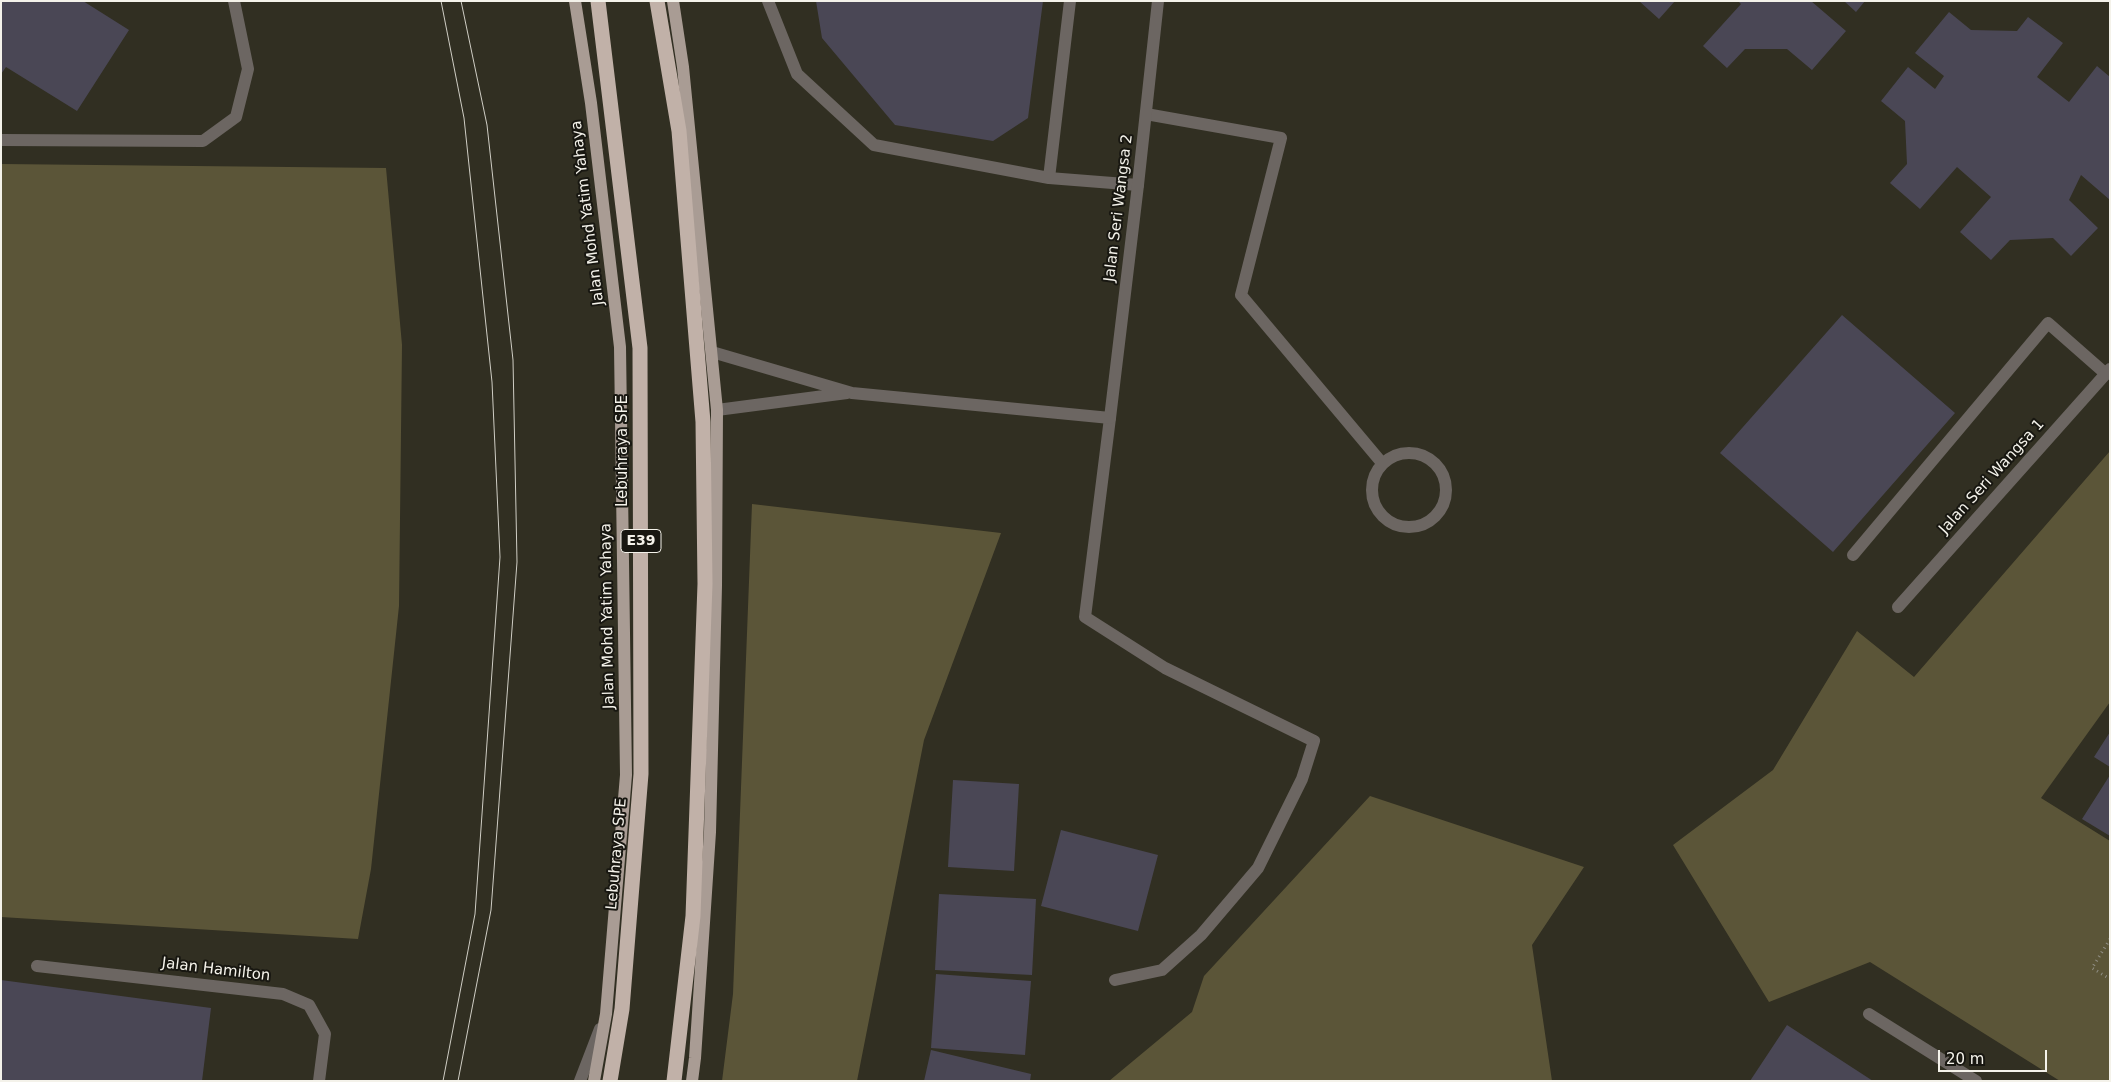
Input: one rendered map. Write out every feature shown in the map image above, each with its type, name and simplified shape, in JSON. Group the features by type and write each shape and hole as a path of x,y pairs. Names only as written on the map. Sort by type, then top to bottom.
{"highway":[{"name":"Lebuhraya SPE","path":"598,1 640,348 641,774 622,1008 610,1081"},
{"path":"656,1 679,131 703,422 705,584 693,916 674,1081"}],"main road":[{"name":"Jalan Mohd Yatim Yahaya","path":"575,1 591,103 620,347 626,775 606,1014 594,1081"},
{"path":"673,1 683,67 717,410 716,586 710,832 692,1081"}],"street":[{"path":"1,140 203,141 236,117 248,69 234,1"},
{"path":"768,1 797,74 874,145 1049,178 1138,185"},
{"path":"1049,178 1070,1"},
{"name":"Jalan Seri Wangsa 2","path":"1115,980 1162,970 1201,935 1258,868 1302,779 1314,741 1165,668 1085,617 1138,185 1158,1"},
{"path":"1146,114 1280,138 1241,294 1382,463"},
{"path":"1853,555 2048,324 2108,372"},
{"path":"712,352 852,393 1110,418"},
{"name":"Jalan Seri Wangsa 1","path":"1898,607 2108,372"},
{"path":"717,410 852,393"},
{"path":"1399,453 1418,453 1434,462 1445,478 1447,497 1439,514 1422,526 1402,528 1384,519 1372,501 1372,481 1382,463 1399,453"},
{"name":"Jalan Hamilton","path":"37,966 283,994 309,1005 326,1034 319,1081"},
{"path":"580,1081 606,1014"},
{"path":"1869,1014 1976,1081"}],"path":[{"path":"2110,939 2092,968 2110,979"}],"shaded area":[{"path":"1,164 386,168 402,345 399,606 371,869 358,939 1,917"},
{"path":"2110,451 2110,702 2041,798 2110,841 2110,1081 2060,1081 1870,962 1769,1002 1673,845 1773,770 1857,631 1914,677"},
{"path":"752,504 1001,533 924,740 857,1081 722,1081 733,994"},
{"path":"1370,796 1584,867 1532,945 1552,1081 1109,1081 1192,1012 1204,976"}],"building":[{"path":"1,1 83,1 129,30 77,111 6,67 1,74"},
{"path":"816,1 1043,1 1028,118 993,141 895,125 822,38"},
{"path":"1639,1 1675,1 1659,19"},
{"path":"1738,1 1811,1 1846,31 1812,70 1787,49 1745,49 1727,68 1703,46 1741,4"},
{"path":"1844,1 1865,1 1856,12"},
{"path":"1949,12 1971,30 2017,31 2028,17 2063,43 2037,77 2069,102 2097,66 2110,77 2110,200 2081,175 2069,200 2098,228 2071,256 2053,238 2010,240 1991,260 1960,232 1991,197 1957,167 1920,209 1890,183 1907,164 1905,121 1881,101 1908,67 1935,89 1944,76 1915,53"},
{"path":"1842,315 1955,413 1833,552 1720,453"},
{"path":"2110,732 2110,767 2094,757"},
{"path":"2110,775 2110,836 2082,819"},
{"path":"953,780 1019,784 1014,871 948,867"},
{"path":"1061,830 1158,855 1138,931 1041,906"},
{"path":"939,894 1036,899 1032,975 935,970"},
{"path":"936,974 1031,981 1025,1055 931,1048"},
{"path":"1,980 211,1008 202,1081 1,1081"},
{"path":"1787,1025 1833,1055 1873,1081 1750,1081"},
{"path":"931,1050 1031,1074 1030,1081 924,1081"}],"tram line":[{"path":"441,1 464,118 492,382 500,557 475,914 443,1081"},
{"path":"458,1081 491,910 517,562 513,360 487,125 461,1"}]}
